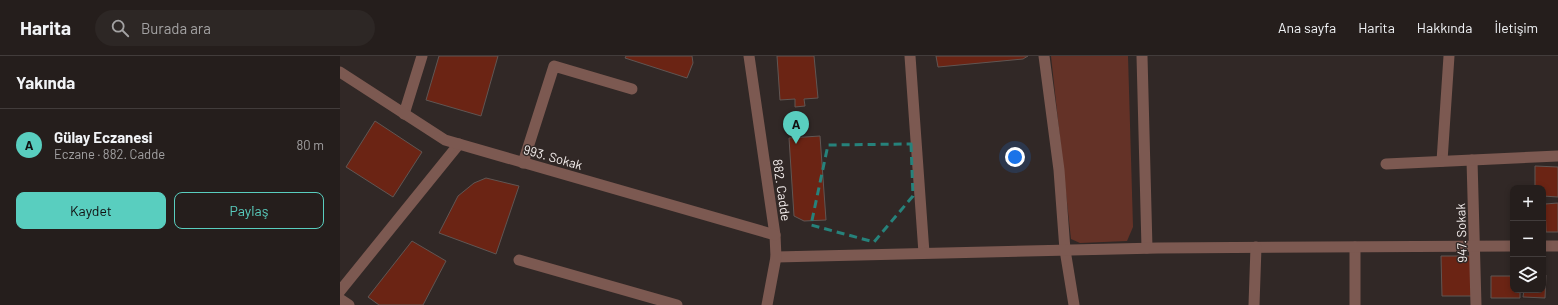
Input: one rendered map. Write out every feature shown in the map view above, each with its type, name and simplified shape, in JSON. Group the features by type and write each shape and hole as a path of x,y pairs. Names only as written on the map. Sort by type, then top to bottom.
{"street":[{"path":"404,114 422,56"},
{"name":"882. Cadde","path":"749,56 775,235 776,257 767,305"},
{"path":"910,56 924,254"},
{"path":"1044,56 1059,170 1065,250 1074,305"},
{"path":"1142,56 1147,248"},
{"path":"1442,161 1448,56"},
{"path":"523,163 554,66 632,90"},
{"name":"993. Sokak","path":"340,72 445,140 775,235"},
{"path":"340,291 458,144"},
{"path":"1386,164 1558,156"},
{"name":"947. Sokak","path":"1472,160 1476,246 1476,305"},
{"path":"1355,246 1355,305"},
{"path":"776,257 1147,248 1510,246"},
{"path":"1546,246 1558,246"},
{"path":"1254,305 1256,247"},
{"path":"519,260 677,305"},
{"path":"340,299 349,305"}],"highlighted area":[{"path":"911,144 913,196 874,242 811,225 828,145"}],"shaded area":[{"path":"1051,56 1128,56 1133,227 1127,241 1080,243 1071,239"}],"building":[{"path":"439,56 498,56 481,116 426,100"},
{"path":"626,56 692,56 693,63 687,78 625,58"},
{"path":"777,56 814,56 818,98 804,99 805,106 795,107 795,99 780,100"},
{"path":"936,56 1028,56 1023,59 938,67"},
{"path":"375,121 422,152 393,197 346,167"},
{"path":"820,136 826,220 804,221 794,216 789,138"},
{"path":"1535,166 1558,167 1558,197 1546,196 1546,185 1535,185"},
{"path":"486,178 519,186 496,254 439,233 458,196 474,183"},
{"path":"1558,203 1558,232 1546,232 1546,204"},
{"path":"412,241 446,261 423,305 379,305 368,297"},
{"path":"1441,256 1473,256 1473,296 1442,296"},
{"path":"1491,276 1510,276 1510,293 1520,293 1520,298 1491,298"},
{"path":"1524,293 1545,293 1545,298 1523,297"}],"place":[{"name":"Gülay Eczanesi","path":"796,144"}]}
